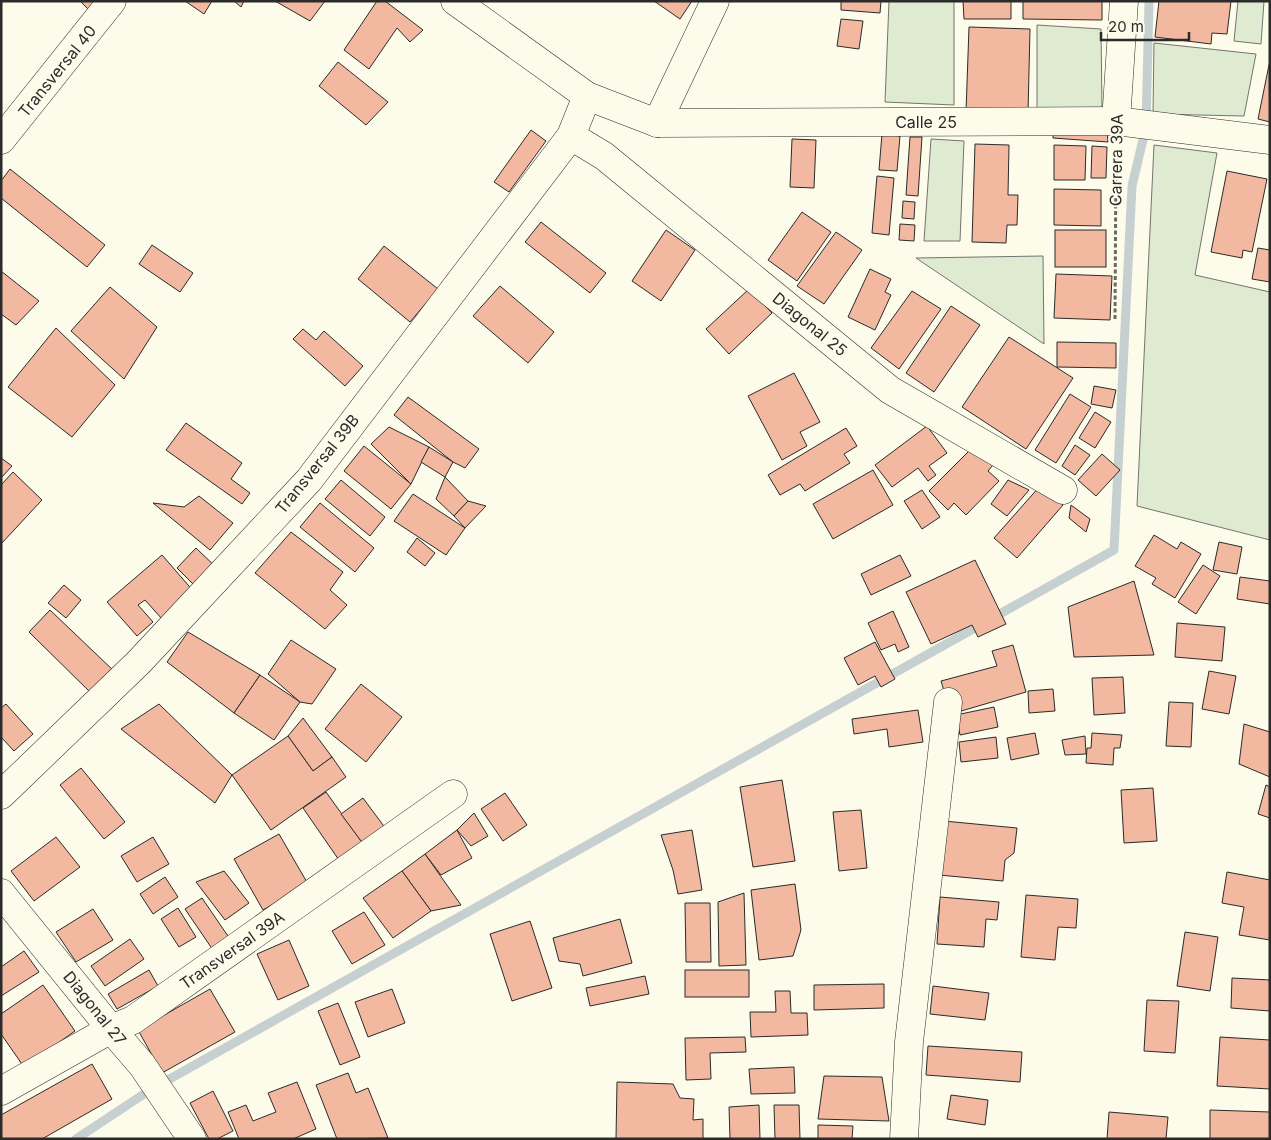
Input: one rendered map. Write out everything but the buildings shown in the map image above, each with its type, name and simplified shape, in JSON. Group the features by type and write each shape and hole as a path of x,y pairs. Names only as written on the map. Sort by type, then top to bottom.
{"street":[{"name":"Transversal 40","path":"1,140 112,1"},
{"path":"455,1 587,96"},
{"path":"657,122 715,1"},
{"name":"Carrera 39A","path":"1123,122 1124,1"},
{"name":"Calle 25","path":"587,96 657,122 1123,122 1270,140"},
{"name":"Transversal 39B","path":"1,795 139,662 308,480 571,136 587,96"},
{"name":"Diagonal 25","path":"571,136 604,156 890,390 1063,490"},
{"path":"904,1139 909,1042 948,702"},
{"name":"Transversal 39A","path":"1,1091 111,1029 133,1020 453,794"},
{"name":"Diagonal 27","path":"1,892 142,1065 188,1133"}],"path":[{"name":"Carrera 39A","path":"1116,319 1123,122"}],"green space":[{"path":"889,1 954,1 954,105 885,102"},
{"path":"1238,1 1264,1 1261,44 1234,41"},
{"path":"1037,25 1101,29 1102,109 1037,108"},
{"path":"1154,43 1256,54 1244,116 1153,114"},
{"path":"931,139 964,141 960,241 924,241"},
{"path":"1154,145 1217,153 1195,275 1270,292 1270,540 1137,506"},
{"path":"1043,256 1044,344 916,258"}],"waterway":[{"path":"76,1139 150,1090 1114,550 1132,186 1146,127 1149,1"}]}
